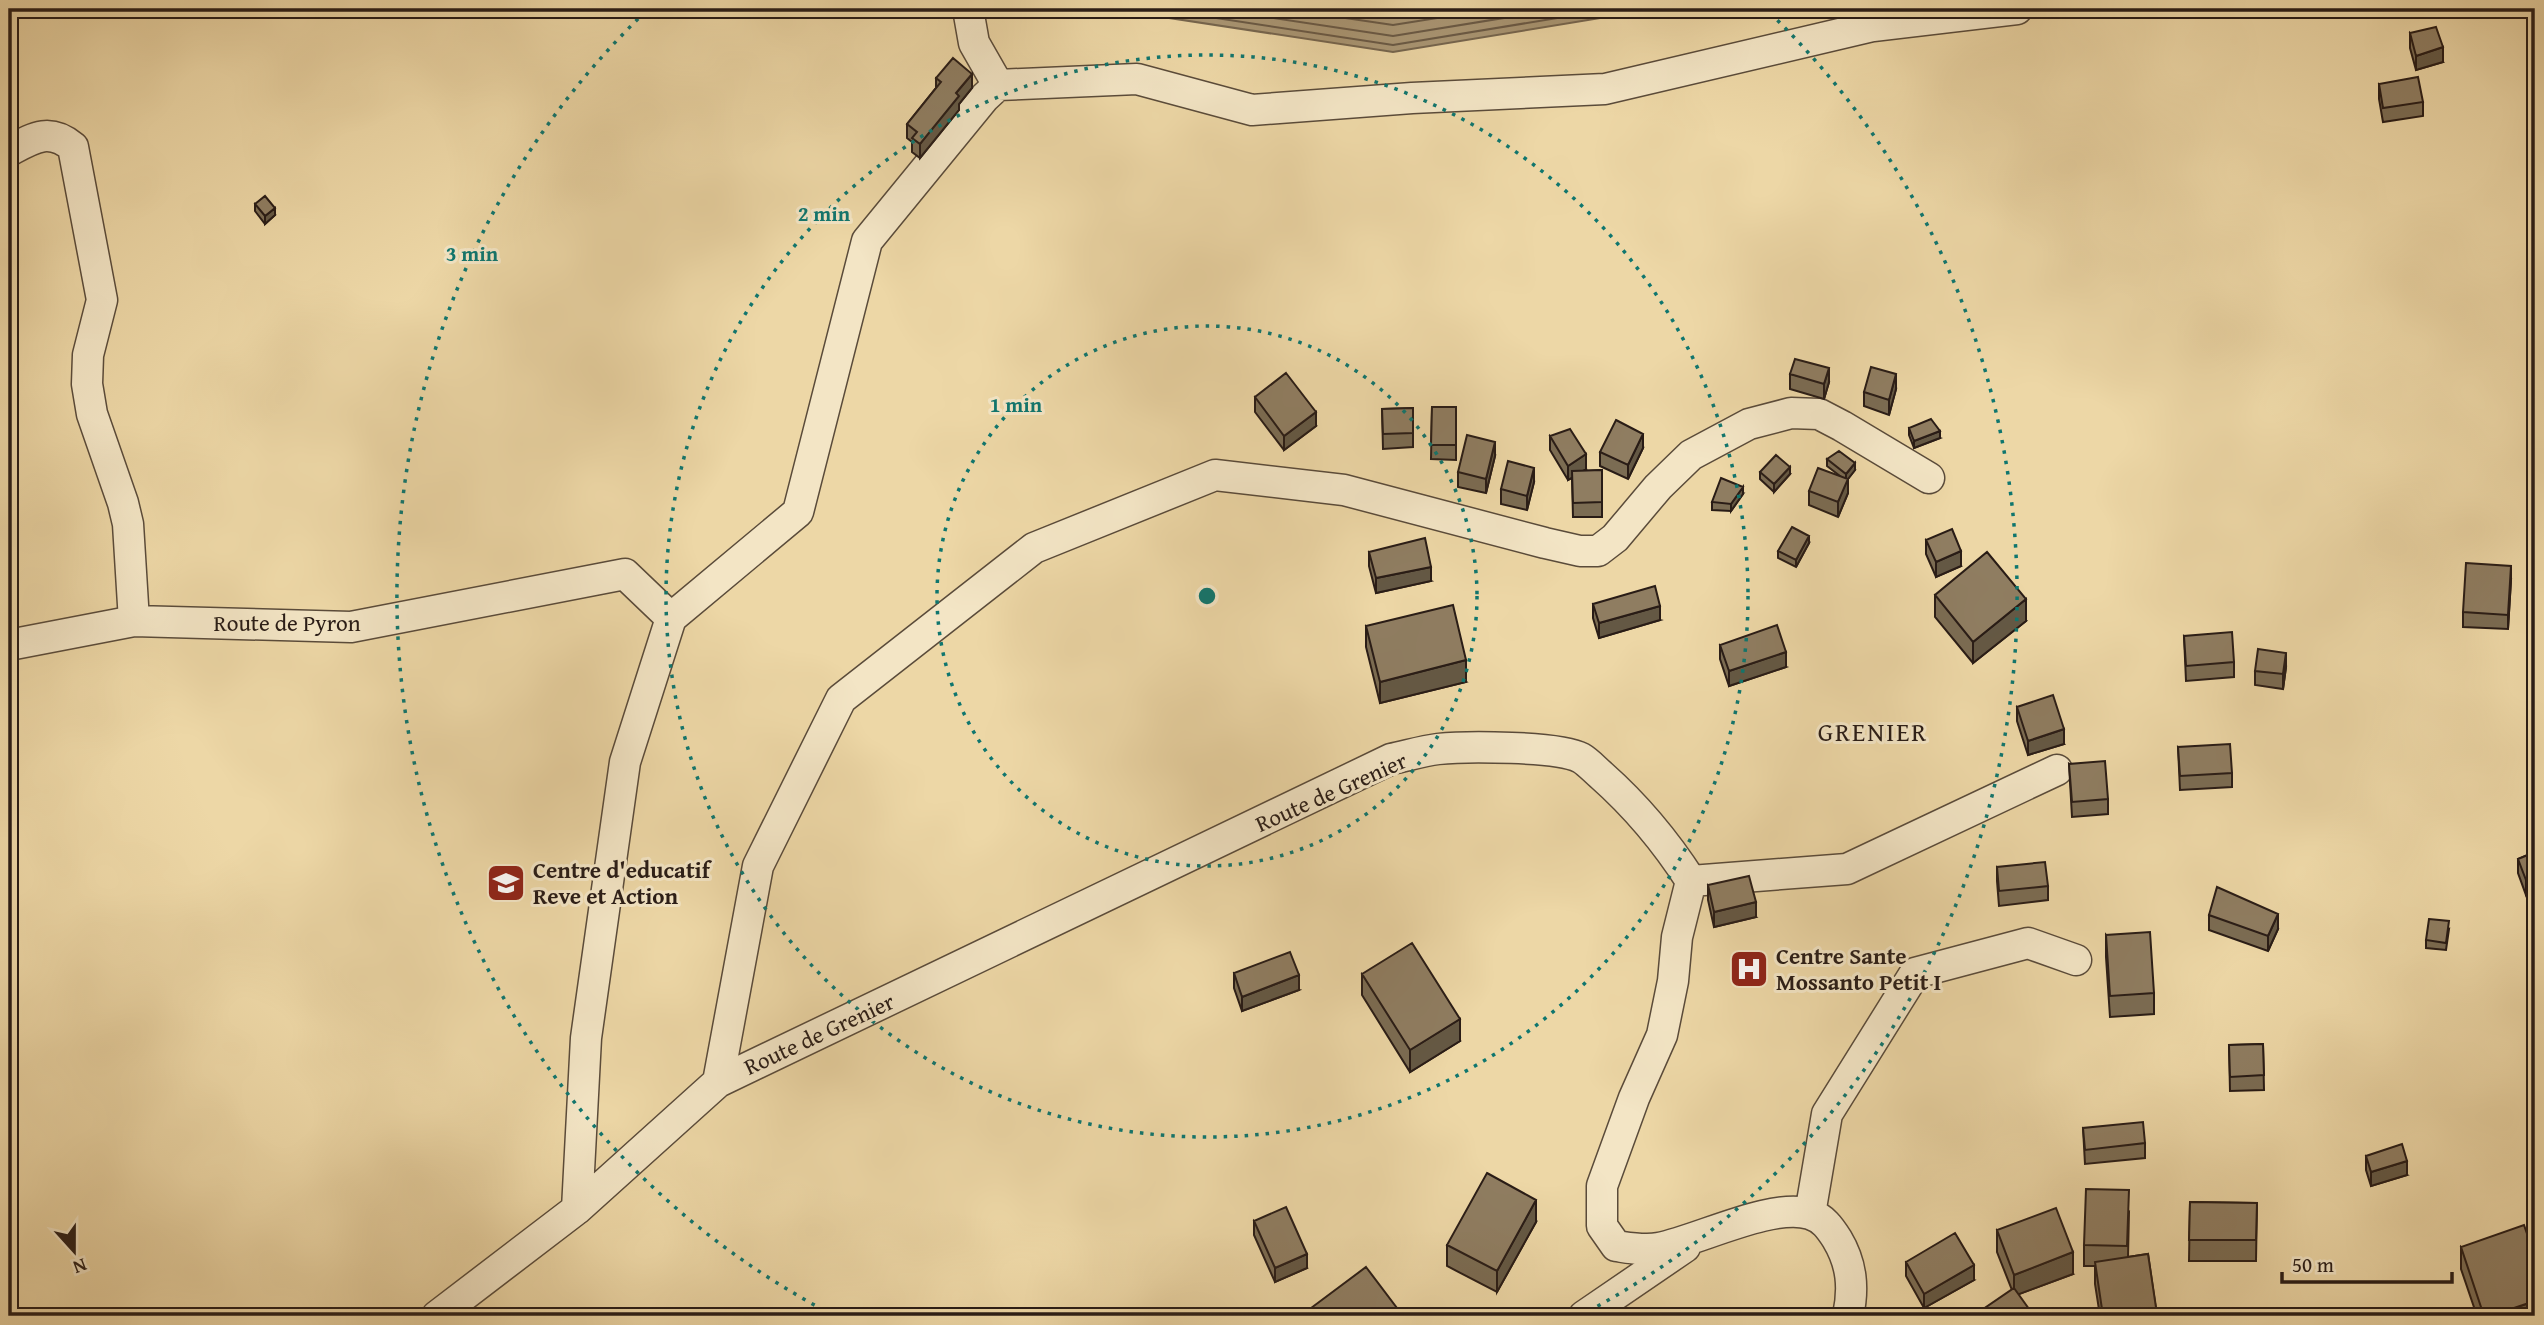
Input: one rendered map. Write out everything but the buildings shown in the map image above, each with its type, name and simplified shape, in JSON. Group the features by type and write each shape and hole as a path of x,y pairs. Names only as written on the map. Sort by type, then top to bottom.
{"street":[{"path":"968,9 974,43 998,85"},
{"path":"577,1209 586,1038 625,762 671,618 798,512 867,241 984,98 998,85 1137,79 1252,110 1412,98 1605,89 1873,26 2017,9"},
{"path":"9,151 38,136 61,137 73,147 102,300 88,355 87,384 92,414 128,524 134,621"},
{"path":"718,1082 758,866 841,699 1034,548 1215,475 1344,490 1545,543 1580,551 1598,551 1615,537 1658,487 1691,455 1749,424 1791,413 1819,414 1929,478"},
{"name":"Route de Pyron","path":"9,645 134,621 351,627 625,574 671,618"},
{"name":"Route de Grenier","path":"436,1316 577,1209 718,1082 1391,759 1438,749 1553,750 1581,758 1608,781 1648,823 1670,848 1692,881"},
{"path":"1848,1316 1853,1292 1847,1255 1828,1225 1810,1214 1777,1212 1657,1248 1616,1246 1602,1226 1602,1186 1634,1098 1662,1035 1673,981 1677,937 1692,881 1847,869 2057,770"},
{"path":"1810,1214 1827,1114 1915,972 2028,943 2076,960"},
{"path":"1584,1316 1703,1236"}],"water":[{"path":"1110,9 1655,9 1393,52"}],"place":[{"name":"Centre d'educatif Reve et Action","path":"506,883"},
{"name":"Centre Sante Mossanto Petit I","path":"1749,969"}],"district":[{"name":"GRENIER","path":"1873,732"}]}
